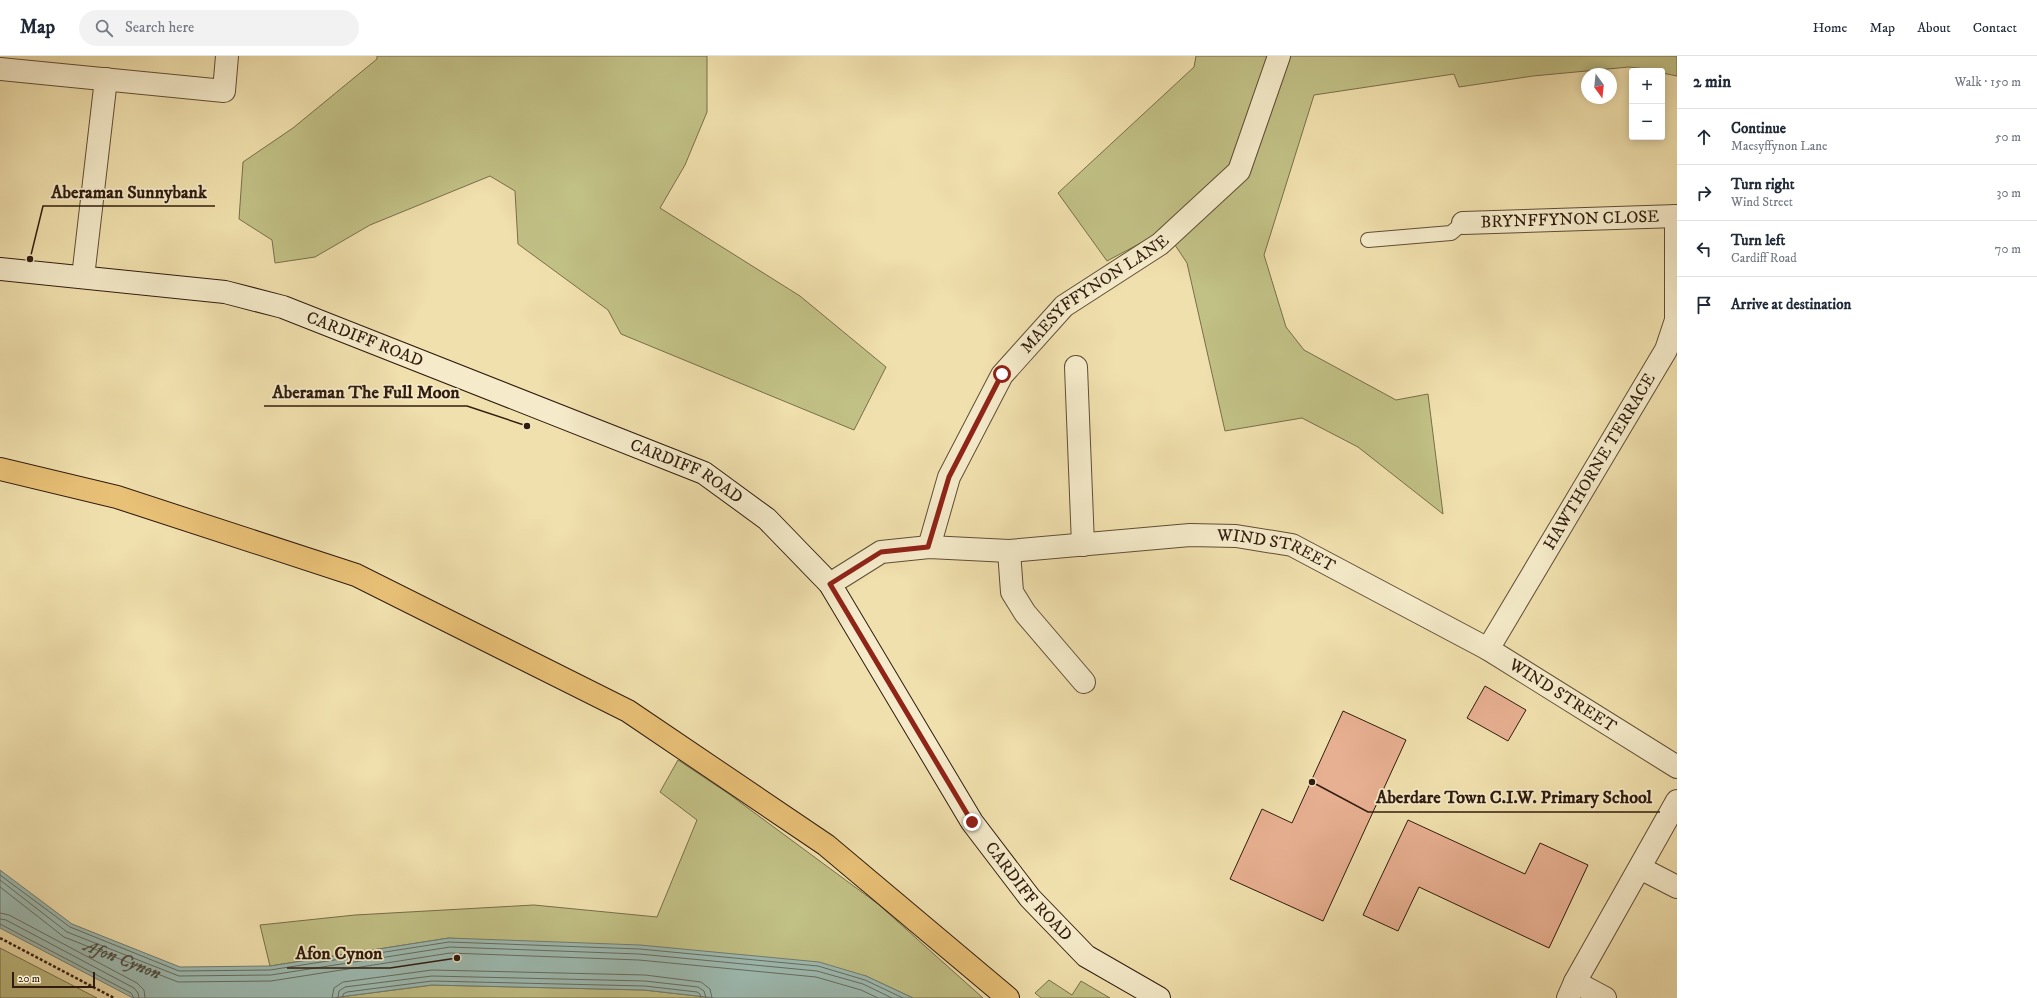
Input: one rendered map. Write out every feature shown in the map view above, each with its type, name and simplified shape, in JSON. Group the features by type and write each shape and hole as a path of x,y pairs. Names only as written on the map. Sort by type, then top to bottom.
{"main road":[{"path":"0,469 117,497 356,575 628,711 826,845 1008,998"}],"street":[{"path":"0,69 224,91 227,56"},
{"name":"MAESYFFYNON LANE","path":"928,547 949,477 1002,374 1064,306 1160,244 1239,171 1279,56"},
{"path":"83,277 106,79"},
{"name":"BRYNFFYNON CLOSE","path":"1463,223 1677,216"},
{"name":"HAWTHORNE TERRACE","path":"1488,649 1666,350 1676,320 1677,216"},
{"name":"CARDIFF ROAD","path":"0,269 224,292 283,307 704,473 767,519 830,584 972,822 1030,898 1086,956 1159,998"},
{"path":"1076,367 1083,545"},
{"name":"WIND STREET","path":"830,584 881,552 928,547 1009,551 1190,535 1236,536 1292,545 1488,649 1677,767"},
{"path":"1009,551 1012,592 1025,613 1084,682"},
{"path":"1605,998 1572,990 1677,801"},
{"path":"1640,868 1677,888"}],"lane":[{"path":"1368,240 1451,233 1463,223"}],"path":[{"path":"0,938 114,998"}],"shaded area":[{"path":"377,56 707,56 707,112 685,165 660,208 800,296 886,367 854,430 621,334 608,310 518,244 515,191 490,176 370,225 315,257 275,263 272,240 239,219 243,162 293,128 377,59"},
{"path":"1196,56 1677,56 1677,76 1665,74 1665,68 1581,68 1581,72 1533,76 1459,87 1454,74 1314,95 1264,255 1286,327 1304,350 1396,400 1428,394 1443,514 1358,447 1302,418 1225,431 1187,263 1165,230 1107,261 1058,193 1194,67"},
{"path":"678,760 729,794 878,904 983,998 913,998 866,976 449,938 270,966 260,925 355,915 534,905 657,917 697,820 660,792"},
{"path":"0,948 97,998 0,998"},
{"path":"1049,980 1072,995 1081,981 1110,998 1041,998 1035,993"},
{"path":"432,985 644,990 715,998 332,998"}],"water":[{"path":"0,870 72,924 180,967 270,966 449,938 640,945 819,962 866,976 913,998 715,998 644,990 432,985 332,998 133,998 0,928"}],"building":[{"path":"1485,686 1526,710 1508,741 1467,718"},
{"path":"1343,711 1406,740 1323,921 1230,879 1262,809 1292,823"},
{"path":"1408,820 1525,874 1540,843 1588,865 1549,948 1419,887 1398,931 1363,915"}],"place":[{"name":"Aberaman Sunnybank","path":"30,259"},
{"name":"Aberaman The Full Moon","path":"527,426"},
{"name":"Aberdare Town C.I.W. Primary School","path":"1312,782"},
{"name":"Afon Cynon","path":"457,958"}],"route":[{"path":"972,822 830,584 881,552 928,547 949,477 1002,374"}]}
